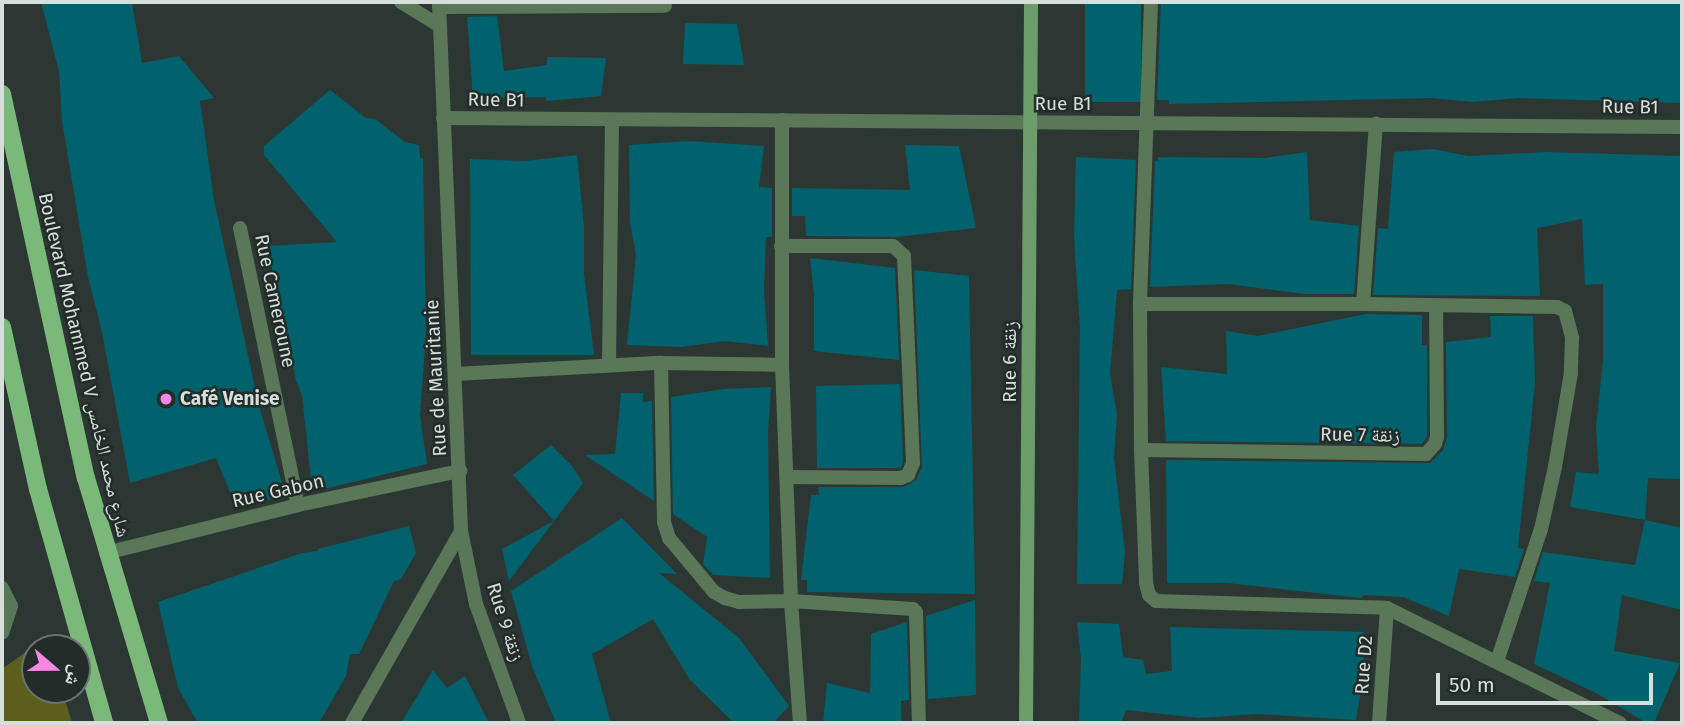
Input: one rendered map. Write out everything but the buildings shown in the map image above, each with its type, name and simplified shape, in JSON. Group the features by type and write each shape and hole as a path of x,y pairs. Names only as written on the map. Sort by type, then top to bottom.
{"main road":[{"name":"Boulevard Mohammed V شارع محمد الخامس","path":"2,94 67,402 106,553 159,723"},
{"path":"2,327 38,489 104,723"}],"street":[{"path":"401,2 440,26"},
{"name":"Rue 6 زنقة","path":"1026,723 1031,2"},
{"path":"1151,2 1144,123 1140,304 1141,450 1146,583 1149,595 1156,601 1387,608 1620,723"},
{"path":"439,5 665,6"},
{"name":"Rue de Mauritanie","path":"439,5 461,531"},
{"name":"Rue B1","path":"443,118 1682,127"},
{"path":"782,120 782,365 791,601 800,723"},
{"path":"609,365 612,121"},
{"path":"1363,304 1377,123"},
{"name":"Rue Cameroune","path":"240,228 298,505"},
{"path":"781,246 893,246 904,256 913,463 910,472 901,478 787,477"},
{"path":"1140,304 1557,307 1565,311 1570,324 1571,373 1555,467 1541,529 1497,662"},
{"name":"Rue 7 زنقة","path":"1141,450 1426,454 1436,444 1437,437 1436,306"},
{"path":"455,374 660,363 782,365"},
{"path":"660,363 664,522 669,538 714,592 724,598 739,602 791,601 902,607 915,611 919,723"},
{"name":"Rue Gabon","path":"106,553 298,505 460,471"},
{"path":"353,723 461,531"},
{"name":"Rue 9 زنقة","path":"461,531 476,604 519,723"},
{"path":"2,588 11,606 2,633"},
{"name":"Rue D2","path":"1380,723 1387,608"}],"shaded area":[{"path":"21,655 21,704 66,704 72,723 2,723 2,669"}],"place":[{"name":"Café Venise","path":"166,399"}]}
